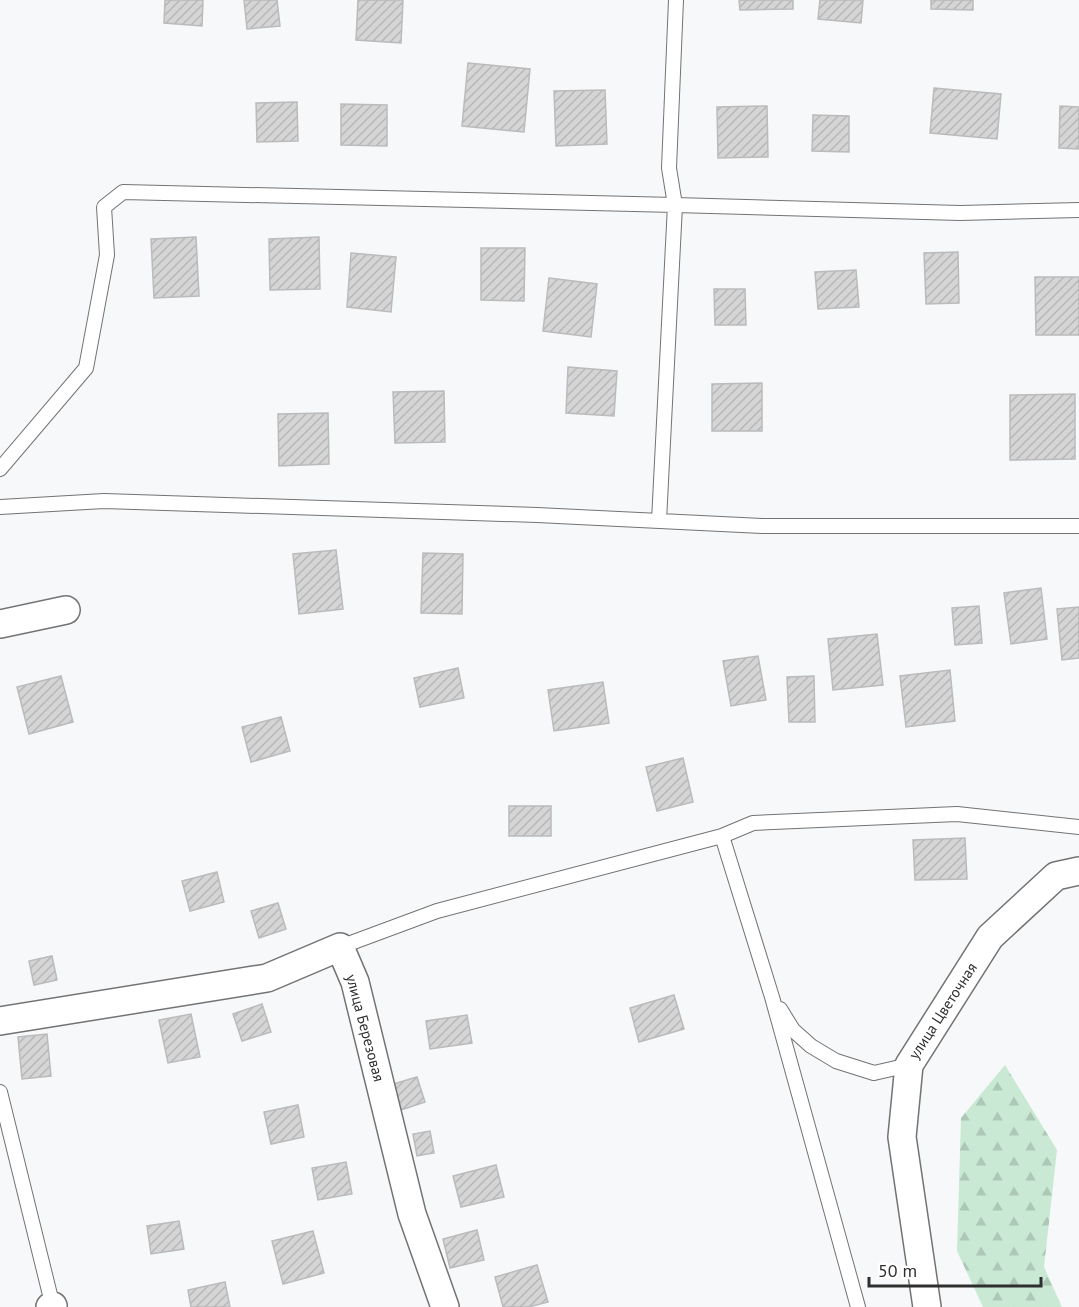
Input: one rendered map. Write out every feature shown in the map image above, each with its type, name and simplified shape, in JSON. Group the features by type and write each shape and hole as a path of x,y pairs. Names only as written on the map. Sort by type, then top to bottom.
{"street":[{"path":"0,624 66,610"},
{"name":"улица Цветочная","path":"927,1307 902,1137 909,1065 990,937 1056,876 1079,871"},
{"path":"0,1021 267,978 340,947"},
{"name":"улица Березовая","path":"340,947 355,982 412,1214 445,1307"}],"lane":[{"path":"659,521 675,205 669,168 676,0"},
{"path":"0,469 86,368 107,255 104,207 123,192 960,213 1079,210"},
{"path":"0,507 104,501 762,526 1079,526"},
{"path":"340,947 436,911 722,836 753,823 957,814 1079,826"},
{"path":"722,836 772,998 858,1307"},
{"path":"772,998 793,1030 811,1046 836,1061 874,1073 909,1065"},
{"path":"0,1092 52,1307"}],"green space":[{"path":"1005,1065 1057,1150 1044,1267 1062,1307 983,1307 957,1251 961,1118"}],"building":[{"path":"165,0 203,0 202,26 164,23"},
{"path":"244,0 277,0 280,26 247,29"},
{"path":"358,0 403,0 401,43 356,40"},
{"path":"739,0 793,0 793,9 740,10"},
{"path":"820,0 863,0 861,23 818,19"},
{"path":"931,0 973,0 973,10 931,9"},
{"path":"468,63 530,69 524,132 462,126"},
{"path":"934,88 1001,94 997,139 930,133"},
{"path":"605,90 607,144 556,146 554,91"},
{"path":"297,102 298,141 257,142 256,103"},
{"path":"341,104 387,105 387,146 341,145"},
{"path":"767,106 768,157 718,158 717,107"},
{"path":"1060,106 1079,107 1079,149 1059,148"},
{"path":"813,115 849,116 849,152 812,151"},
{"path":"196,237 199,296 154,298 151,239"},
{"path":"319,237 320,289 270,290 269,239"},
{"path":"481,248 525,248 524,301 481,300"},
{"path":"958,252 959,303 926,304 924,253"},
{"path":"351,253 396,257 391,312 347,307"},
{"path":"856,270 859,307 818,309 815,272"},
{"path":"1035,277 1079,277 1079,335 1036,335"},
{"path":"549,278 597,284 591,337 543,331"},
{"path":"714,289 745,289 746,325 715,325"},
{"path":"568,367 617,371 614,416 566,413"},
{"path":"762,383 762,431 712,431 712,384"},
{"path":"444,391 445,442 395,443 393,392"},
{"path":"1075,394 1075,459 1010,460 1010,395"},
{"path":"328,413 329,464 279,466 278,414"},
{"path":"336,550 343,609 299,614 293,554"},
{"path":"423,553 463,554 462,614 421,613"},
{"path":"1041,588 1047,639 1011,644 1004,593"},
{"path":"979,606 982,643 955,645 952,608"},
{"path":"1079,607 1079,658 1062,660 1057,609"},
{"path":"877,634 883,685 833,690 828,639"},
{"path":"758,656 766,700 731,706 723,661"},
{"path":"458,668 464,698 420,707 414,678"},
{"path":"950,670 955,721 906,727 900,676"},
{"path":"61,676 73,722 29,734 17,687"},
{"path":"814,676 815,722 789,722 787,677"},
{"path":"603,682 609,723 554,731 548,690"},
{"path":"281,717 290,751 251,762 242,727"},
{"path":"683,758 693,802 657,811 646,767"},
{"path":"509,806 551,806 551,836 509,836"},
{"path":"965,838 967,879 915,880 913,840"},
{"path":"217,872 224,902 190,911 182,881"},
{"path":"278,903 286,929 259,938 251,911"},
{"path":"52,956 57,980 34,985 29,961"},
{"path":"674,995 684,1029 639,1042 630,1008"},
{"path":"262,1004 271,1032 242,1041 233,1014"},
{"path":"191,1014 200,1057 168,1063 159,1020"},
{"path":"467,1015 472,1043 430,1049 426,1021"},
{"path":"47,1034 51,1076 22,1079 18,1037"},
{"path":"417,1077 425,1102 398,1111 390,1085"},
{"path":"298,1105 304,1137 271,1144 264,1112"},
{"path":"430,1131 434,1153 417,1156 413,1134"},
{"path":"346,1162 352,1194 318,1200 312,1168"},
{"path":"496,1165 504,1197 461,1207 453,1176"},
{"path":"179,1221 184,1249 151,1254 147,1226"},
{"path":"477,1230 484,1260 450,1268 443,1239"},
{"path":"313,1231 324,1273 283,1284 272,1241"},
{"path":"537,1265 548,1302 529,1307 503,1307 495,1277"},
{"path":"225,1282 230,1307 191,1307 188,1290"}]}
